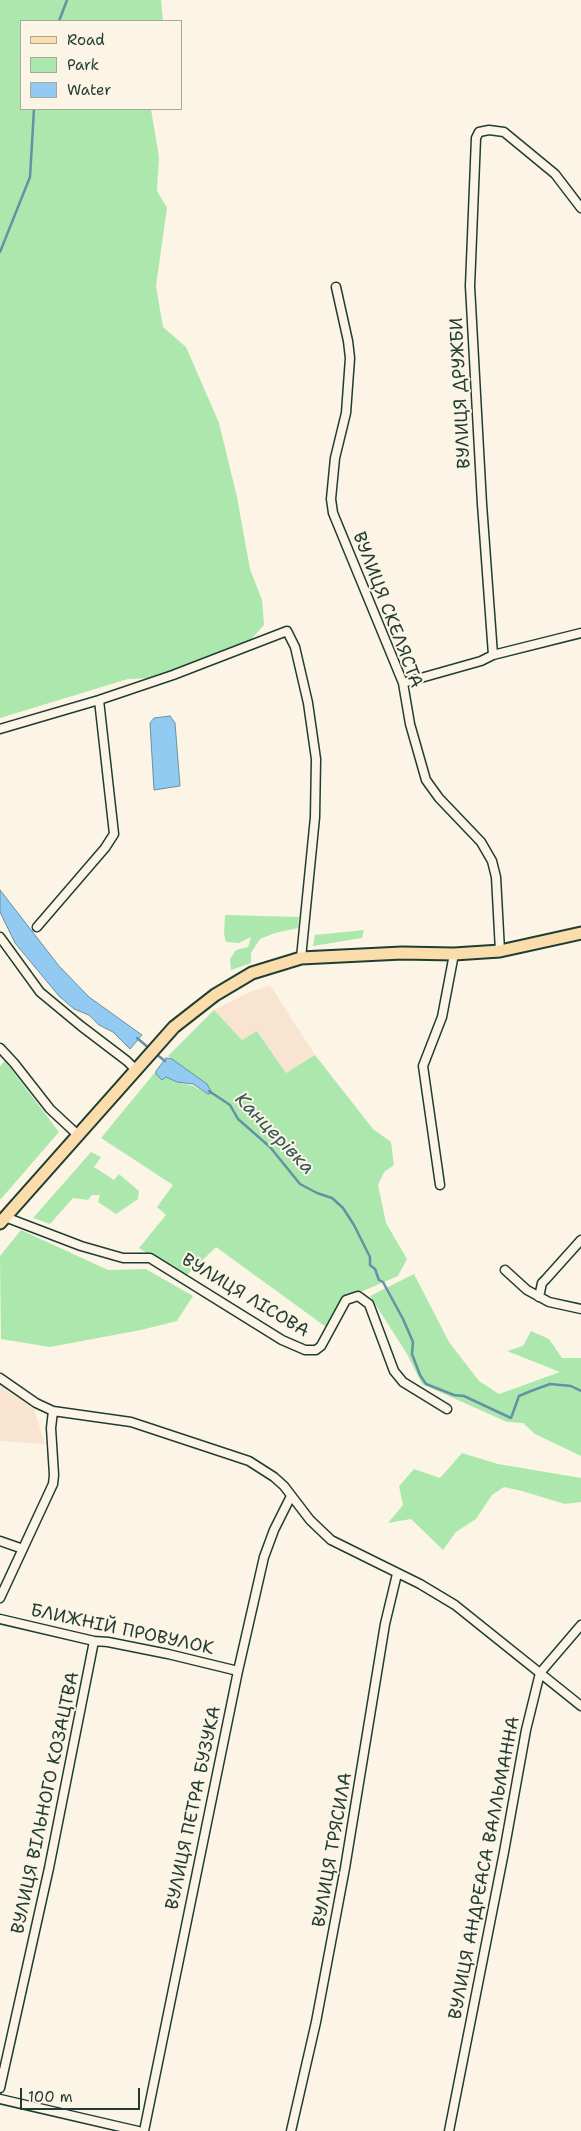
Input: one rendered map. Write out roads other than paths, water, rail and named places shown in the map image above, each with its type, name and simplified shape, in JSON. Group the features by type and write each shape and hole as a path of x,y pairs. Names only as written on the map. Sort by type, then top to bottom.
{"main road":[{"path":"2,1220 174,1027 215,995 252,974 301,958 402,953 454,954 500,950 581,933"}],"street":[{"name":"ВУЛИЦЯ ДРУЖБИ","path":"493,655 482,504 470,286 476,138 482,131 502,131 523,146 555,174 581,208"},
{"name":"ВУЛИЦЯ СКЕЛЯСТА","path":"336,287 348,341 350,364 346,413 334,458 331,504 345,544 404,683 410,724 426,780 439,798 481,842 492,861 496,877 500,950"},
{"path":"0,729 99,700 172,675 287,630 295,647 308,703 316,759 315,817 301,958"},
{"path":"404,683 481,661 493,655 581,633"},
{"path":"36,927 105,848 114,834 99,700"},
{"path":"0,937 40,992 81,1026 127,1060 136,1070"},
{"path":"440,1185 423,1066 442,1017 454,954"},
{"path":"0,1048 50,1109 78,1136"},
{"name":"ВУЛИЦЯ ЛІСОВА","path":"2,1220 123,1258 150,1258 282,1340 305,1350 316,1350 321,1346 346,1300 358,1296 369,1304 394,1371 403,1382 447,1409"},
{"path":"539,1296 542,1283 581,1240"},
{"path":"505,1270 527,1290 561,1306 581,1309"},
{"path":"0,1378 36,1403 53,1411 131,1422 249,1461 274,1477 310,1520 331,1540 420,1584 460,1608 581,1706"},
{"path":"0,1598 53,1484 51,1428 53,1411"},
{"name":"ВУЛИЦЯ ПЕТРА БУЗУКА","path":"144,2131 238,1671 264,1558 274,1530 291,1496"},
{"path":"0,1541 23,1549"},
{"name":"ВУЛИЦЯ ТРЯСИЛА","path":"291,2131 316,2022 344,1877 385,1624 397,1574"},
{"name":"БЛИЖНІЙ ПРОВУЛОК","path":"0,1619 94,1641 168,1654 238,1671"},
{"name":"ВУЛИЦЯ АНДРЕАСА ВАЛЛЬМАННА","path":"449,2131 504,1852 524,1739 540,1673 581,1626"},
{"name":"ВУЛИЦЯ ВІЛЬНОГО КОЗАЦТВА","path":"0,2088 49,1868 94,1641"},
{"path":"0,2100 117,2129 138,2131"}],"water":[{"path":"170,716 175,723 180,786 154,790 150,723 154,718"},
{"path":"0,890 59,966 89,997 142,1035 130,1049 113,1032 99,1025 89,1015 74,1009 59,996 15,943 0,912"},
{"path":"166,1058 172,1059 207,1084 212,1093 208,1094 193,1084 177,1082 166,1077 162,1080 156,1074 156,1071"}],"waterway":[{"path":"59,20 67,0"},
{"path":"0,252 30,177 34,110"},
{"name":"Канцерівка","path":"137,1038 150,1049"},
{"name":"Канцерівка","path":"156,1054 165,1061"},
{"name":"Канцерівка","path":"209,1091 230,1105 238,1119 270,1147 300,1184 332,1198 343,1208 370,1257 370,1265 375,1269 379,1280 383,1282 403,1319 413,1342 412,1354 420,1375 426,1384 454,1395 464,1396 511,1418 519,1396 531,1391 550,1384 571,1386 581,1391"}]}
